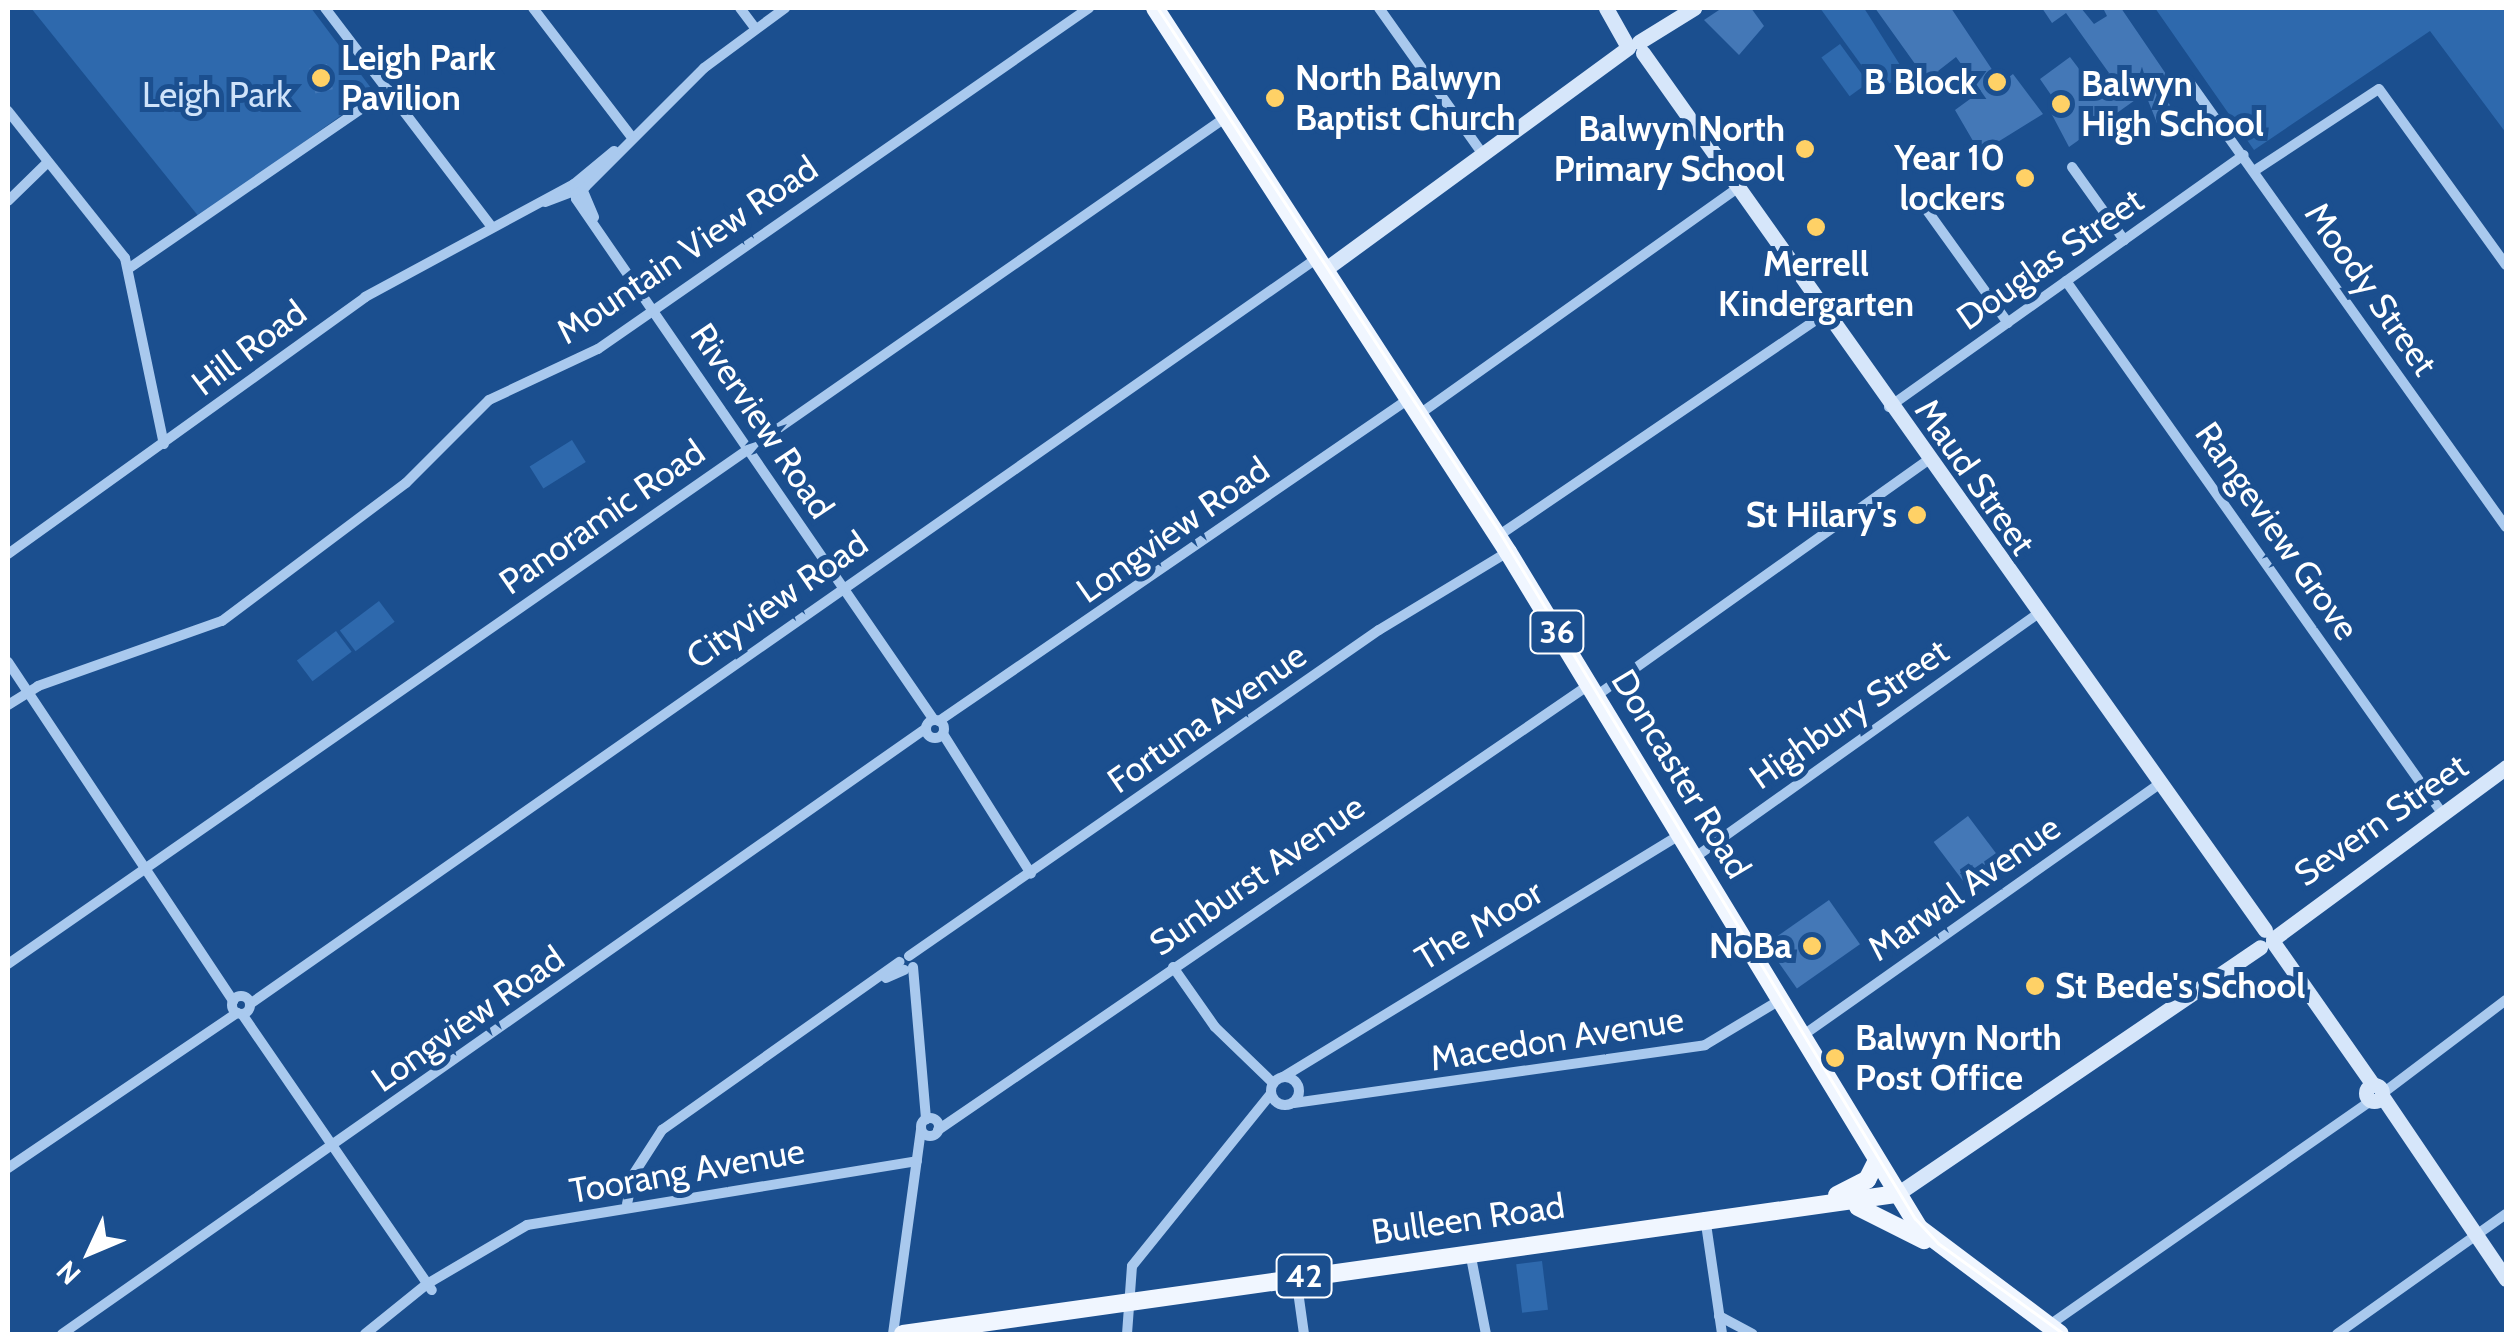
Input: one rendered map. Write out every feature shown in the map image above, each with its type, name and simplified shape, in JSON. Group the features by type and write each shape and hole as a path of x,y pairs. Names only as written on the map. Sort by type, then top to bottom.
{"main road":[{"name":"Doncaster Road","path":"1155,8 1503,544 1898,1194 1946,1253 2054,1330"},
{"path":"1831,1198 1868,1180 1877,1160"},
{"name":"Bulleen Road","path":"903,1334 1831,1198 1874,1203 1898,1194"},
{"path":"1831,1198 1876,1213 1946,1253"}],"street":[{"path":"326,8 492,226"},
{"path":"533,8 630,136"},
{"path":"740,8 756,28"},
{"name":"Hill Road","path":"8,554 375,290 534,204 578,188 630,136 756,28 785,8"},
{"name":"Mountain View Road","path":"8,705 29,691 222,621 406,483 489,400 586,356 1089,8"},
{"path":"1379,8 1484,156"},
{"name":"Maud Street","path":"1606,8 2506,1279"},
{"path":"1323,262 1484,156 1694,8"},
{"name":"Moody Street","path":"2190,83 2506,528"},
{"path":"2254,171 2376,88 2506,265"},
{"path":"128,269 388,90"},
{"path":"8,112 128,269 164,444"},
{"name":"Panoramic Road","path":"8,964 1228,116"},
{"name":"Douglas Street","path":"1888,407 2242,156"},
{"path":"8,202 48,162"},
{"path":"2072,167 2124,240"},
{"name":"Riverview Road","path":"578,188 596,223 1031,874"},
{"name":"Longview Road","path":"62,1334 966,706 1735,190"},
{"path":"1922,202 2008,322"},
{"name":"Cityview Road","path":"8,1168 841,589 1323,262"},
{"name":"Rangeview Grove","path":"2066,282 2442,813"},
{"name":"Fortuna Avenue","path":"626,1204 633,1175 662,1130 876,981 907,964 941,936 1824,315"},
{"name":"Sunburst Avenue","path":"931,1125 959,1114 1927,461"},
{"name":"Highbury Street","path":"1694,858 2036,616"},
{"path":"8,662 429,1287"},
{"name":"Severn Street","path":"1898,1194 2506,768"},
{"name":"Marwal Avenue","path":"1802,1036 2156,786"},
{"name":"The Moor","path":"1280,1082 1307,1061 1680,835"},
{"path":"893,1334 917,1161 931,1125 915,997 907,964"},
{"path":"1173,967 1215,1027 1280,1082 1292,1101"},
{"name":"Macedon Avenue","path":"1254,1120 1292,1101 1330,1100 1705,1044 1780,1000"},
{"path":"2054,1330 2506,1000"},
{"path":"1280,1082 1292,1101"},
{"name":"Macedon Avenue","path":"1126,1302 1132,1266 1254,1120 1280,1082"},
{"name":"Toorang Avenue","path":"365,1334 429,1287 527,1226 626,1204 917,1161"},
{"path":"2337,1334 2506,1214"},
{"path":"1706,1216 1724,1334 1752,1334"},
{"path":"1470,1252 1486,1334"},
{"path":"1296,1277 1304,1334"},
{"path":"1126,1302 1128,1334"},
{"path":"1720,1316 1752,1334"}],"green space":[{"name":"Leigh Park","path":"31,8 311,8 374,92 199,217"},
{"path":"1820,8 1864,8 1907,76 1878,88"},
{"path":"2155,8 2506,8 2506,133 2430,31 2254,150"},
{"path":"1840,44 1868,83 1850,96 1821,58"},
{"path":"572,440 586,462 543,489 530,466"},
{"path":"379,601 395,622 356,651 340,630"},
{"path":"336,631 352,652 313,681 297,660"},
{"path":"1542,1261 1548,1310 1522,1313 1516,1264"}],"building":[{"path":"1722,8 1751,8 1764,26 1739,55 1704,20"},
{"path":"1875,8 1951,8 2001,83 2013,74 2043,114 1980,153 1955,110 1981,91 1956,57 1938,71 1945,80 1933,89"},
{"path":"2042,8 2081,8 2094,24 2107,16 2103,8 2121,8 2168,77 2160,84 2174,114 2157,123 2145,93 2069,147 2050,111 2058,105 2040,79 2070,57 2092,86 2109,73 2066,13 2052,23"},
{"name":"Leigh Park Pavilion","path":"327,64 333,89 315,93 309,68"},
{"path":"1968,816 1997,855 1963,881 1934,842"},
{"name":"NoBa","path":"1829,900 1860,944 1797,988 1766,944"}],"tram line":[{"path":"1158,8 1501,534 1915,1218 1938,1243 2064,1334"}],"place":[{"name":"Leigh Park Pavilion","path":"321,78"},
{"name":"B Block","path":"1997,82"},
{"name":"North Balwyn Baptist Church","path":"1275,98"},
{"name":"Balwyn High School","path":"2061,104"},
{"name":"Balwyn North Primary School","path":"1805,149"},
{"name":"Year 10 lockers","path":"2025,178"},
{"name":"Merrell Kindergarten","path":"1816,227"},
{"name":"St Hilary's","path":"1917,515"},
{"name":"NoBa","path":"1812,946"},
{"name":"St Bede's School","path":"2035,986"},
{"name":"Balwyn North Post Office","path":"1835,1058"}]}
